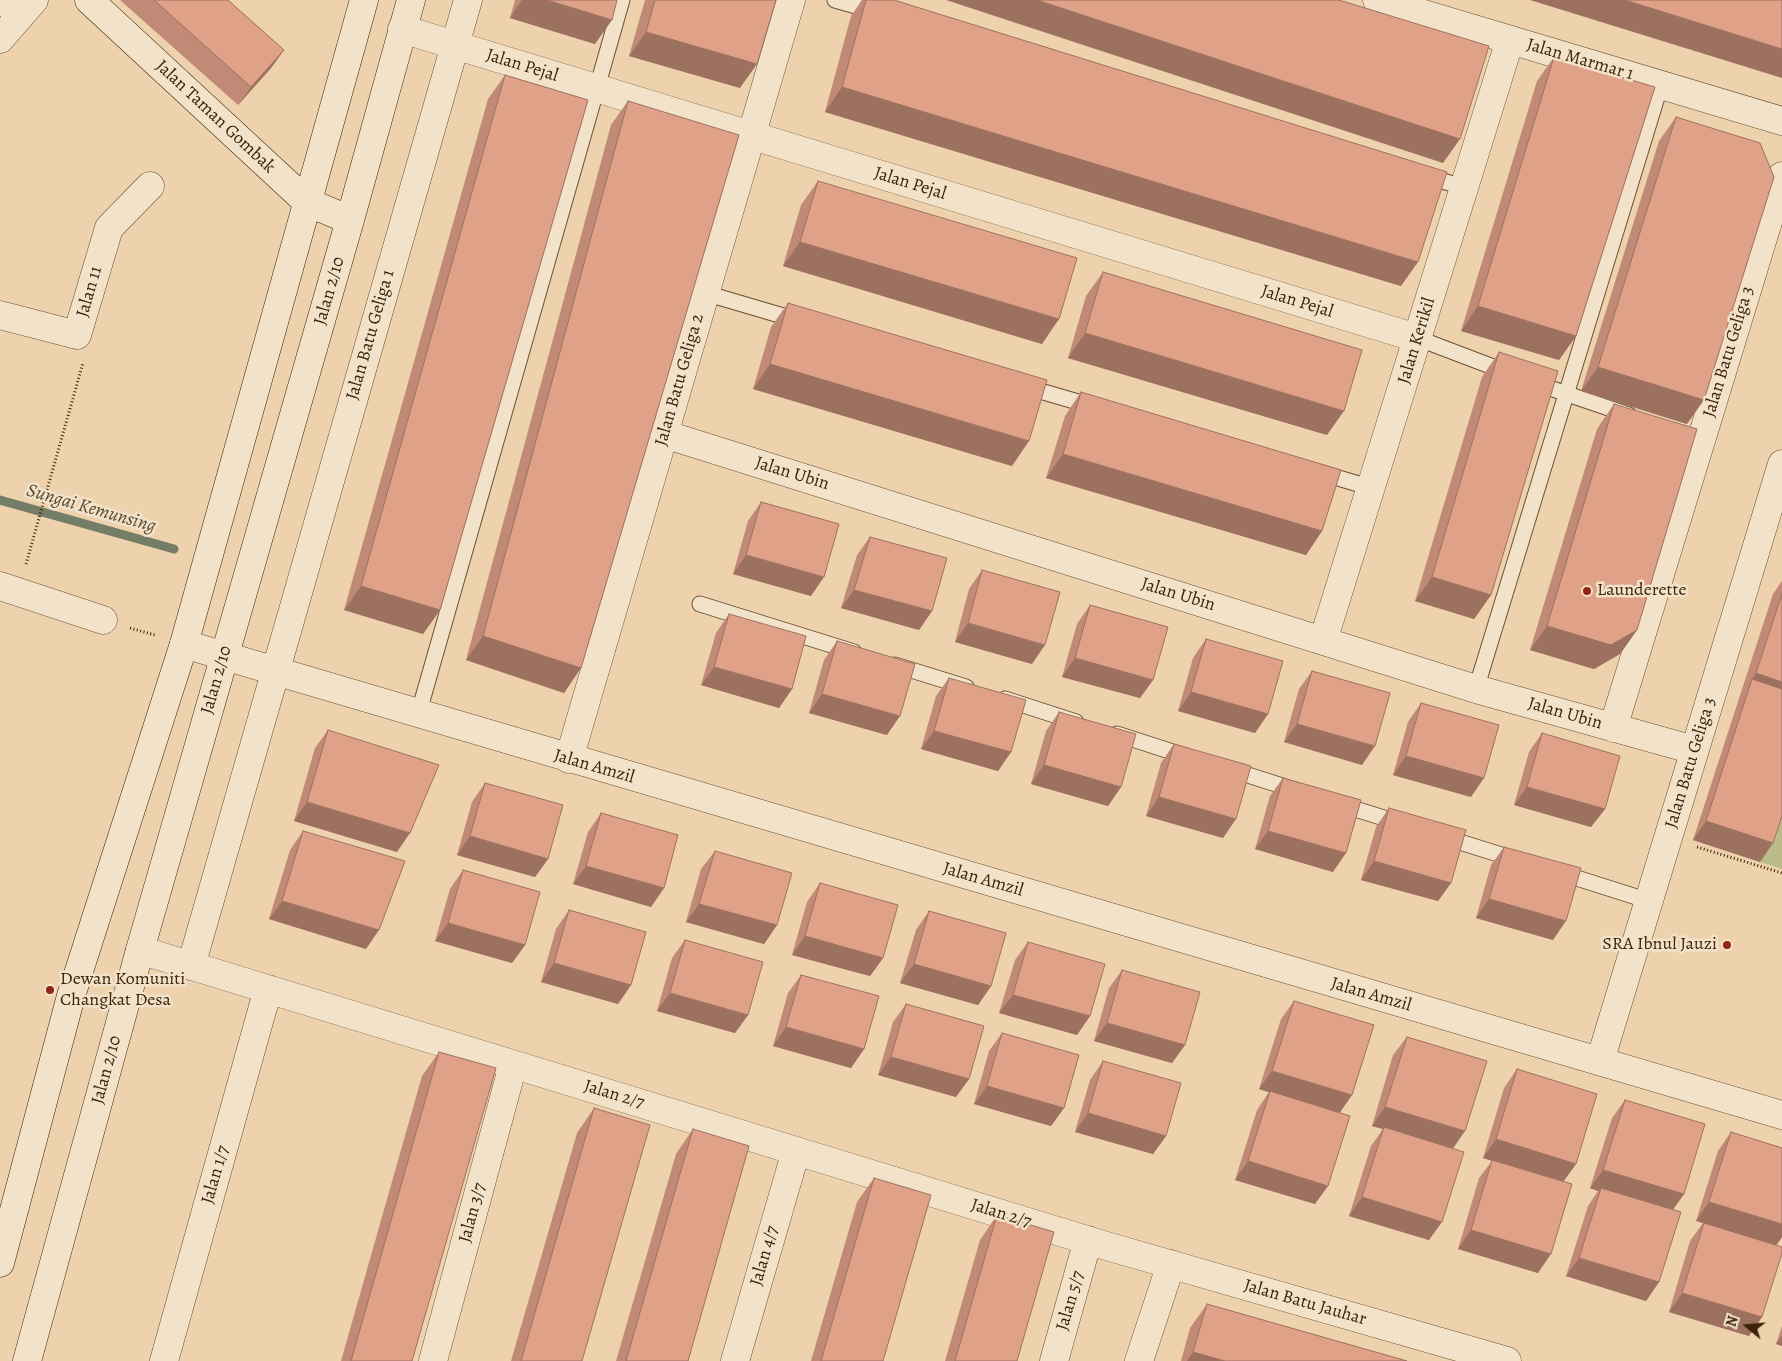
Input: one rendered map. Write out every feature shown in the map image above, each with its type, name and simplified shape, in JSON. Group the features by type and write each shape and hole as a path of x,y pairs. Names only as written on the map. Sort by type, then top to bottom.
{"street":[{"name":"Jalan Taman Gombak","path":"89,0 308,202 350,220"},
{"path":"0,1263 71,996 184,644 364,0"},
{"name":"Jalan 2/10","path":"27,1361 140,950 350,220 411,0"},
{"name":"Jalan Batu Geliga 1","path":"190,966 468,0"},
{"name":"Jalan Batu Geliga 2","path":"568,759 790,0"},
{"name":"Jalan Marmar 1","path":"1377,0 1782,121"},
{"path":"0,39 19,5"},
{"name":"Jalan Pejal","path":"402,29 1417,338"},
{"name":"Jalan Kerikil","path":"1323,641 1417,338 1466,188 1510,40"},
{"name":"Jalan Batu Geliga 3","path":"1613,728 1693,435 1782,176"},
{"name":"Jalan 11","path":"0,315 77,336 109,228 150,186"},
{"name":"Jalan Ubin","path":"664,434 1476,689 1694,750"},
{"name":"Jalan Batu Geliga 3","path":"1600,1061 1782,464"},
{"path":"0,586 103,620"},
{"name":"Jalan Amzil","path":"184,644 275,670 418,715 1782,1115"},
{"name":"Jalan 2/7","path":"140,950 1095,1243"},
{"name":"Jalan 1/7","path":"164,1361 268,989"},
{"name":"Jalan 3/7","path":"433,1361 514,1065"},
{"name":"Jalan 4/7","path":"735,1361 796,1151"},
{"name":"Jalan Batu Jauhar","path":"1095,1243 1504,1361"},
{"name":"Jalan 5/7","path":"1054,1361 1095,1243"},
{"path":"1139,1361 1171,1264"}],"lane":[{"path":"418,715 622,0"},
{"path":"835,0 892,17"},
{"path":"1476,689 1661,84"},
{"path":"1408,171 1466,188"},
{"path":"705,294 810,324"},
{"path":"1417,338 1566,394 1648,421"},
{"path":"1010,382 1105,410"},
{"path":"1305,469 1372,488"},
{"path":"700,604 1412,827"},
{"path":"1431,833 1649,901"}],"path":[{"path":"29,553 87,351 77,336"},
{"path":"103,620 184,644"},
{"path":"1668,838 1782,873"}],"green space":[{"path":"1782,794 1782,869 1760,862"}],"building":[{"path":"154,0 228,0 284,50 251,87"},
{"path":"547,0 617,0 612,20"},
{"path":"655,0 776,0 757,64 646,32"},
{"path":"866,0 894,0 1447,172 1418,262 842,87"},
{"path":"1037,0 1339,0 1489,46 1460,139"},
{"path":"1625,0 1782,0 1782,49"},
{"path":"1554,57 1655,87 1576,336 1478,306"},
{"path":"505,75 588,100 440,610 361,586"},
{"path":"628,101 739,135 581,668 483,636"},
{"path":"1676,117 1760,143 1774,177 1704,400 1598,367"},
{"path":"818,181 1077,258 1059,319 800,242"},
{"path":"1103,272 1362,350 1344,411 1085,333"},
{"path":"788,303 1047,380 1029,441 770,364"},
{"path":"1499,352 1558,371 1491,595 1432,577"},
{"path":"1081,392 1341,470 1322,531 1063,454"},
{"path":"1614,404 1697,429 1637,630 1611,645 1547,626"},
{"path":"761,502 839,524 824,577 746,555"},
{"path":"870,537 947,558 932,611 854,590"},
{"path":"982,570 1060,592 1045,645 968,623"},
{"path":"1782,594 1782,682 1756,673"},
{"path":"1090,605 1168,627 1153,680 1075,658"},
{"path":"729,614 806,636 792,689 714,667"},
{"path":"1206,639 1283,661 1268,714 1191,692"},
{"path":"837,641 915,664 900,716 822,694"},
{"path":"1312,671 1390,693 1375,746 1297,724"},
{"path":"949,678 1026,700 1011,752 934,731"},
{"path":"1752,679 1782,689 1782,816 1773,843 1706,821"},
{"path":"1421,703 1499,725 1484,778 1406,756"},
{"path":"1059,712 1136,734 1121,787 1044,765"},
{"path":"328,730 439,765 410,833 307,802"},
{"path":"1542,733 1620,756 1605,809 1527,787"},
{"path":"1174,744 1251,766 1236,819 1159,797"},
{"path":"1283,778 1361,800 1346,853 1268,831"},
{"path":"485,783 563,805 548,859 470,836"},
{"path":"1389,808 1466,830 1451,883 1374,861"},
{"path":"601,813 678,835 664,888 586,866"},
{"path":"303,831 405,861 379,930 282,901"},
{"path":"1504,847 1581,868 1566,921 1489,899"},
{"path":"715,851 792,873 777,925 699,904"},
{"path":"463,870 540,892 525,945 448,923"},
{"path":"820,883 898,905 883,958 805,936"},
{"path":"569,910 646,932 631,985 554,963"},
{"path":"929,911 1006,933 991,986 914,964"},
{"path":"685,940 763,962 748,1015 670,993"},
{"path":"1028,942 1105,964 1090,1016 1013,995"},
{"path":"1122,970 1200,992 1185,1045 1107,1023"},
{"path":"801,975 879,996 864,1049 786,1027"},
{"path":"1294,1001 1374,1025 1352,1095 1272,1071"},
{"path":"906,1004 984,1026 969,1079 891,1057"},
{"path":"1002,1033 1079,1055 1064,1108 987,1086"},
{"path":"1407,1037 1487,1061 1465,1131 1385,1107"},
{"path":"439,1052 496,1068 412,1361 351,1361"},
{"path":"1103,1061 1181,1083 1166,1136 1088,1113"},
{"path":"1517,1069 1597,1094 1576,1164 1496,1139"},
{"path":"1270,1091 1350,1116 1328,1186 1248,1161"},
{"path":"1625,1100 1705,1124 1684,1194 1603,1170"},
{"path":"594,1108 650,1125 582,1361 521,1361"},
{"path":"1384,1127 1464,1152 1442,1222 1362,1197"},
{"path":"693,1129 749,1146 688,1361 626,1361"},
{"path":"1731,1132 1782,1148 1782,1224 1709,1202"},
{"path":"1492,1160 1572,1184 1551,1254 1471,1230"},
{"path":"874,1178 931,1195 883,1361 821,1361"},
{"path":"1601,1188 1681,1212 1659,1282 1579,1258"},
{"path":"997,1215 1054,1232 1017,1361 955,1361"},
{"path":"1704,1223 1782,1247 1782,1253 1762,1317 1682,1293"},
{"path":"1207,1304 1407,1361 1225,1361 1193,1352"}],"waterway":[{"name":"Sungai Kemunsing","path":"0,500 174,549"}],"place":[{"name":"Launderette","path":"1587,591"},
{"name":"SRA Ibnul Jauzi","path":"1727,945"},
{"name":"Dewan Komuniti Changkat Desa","path":"50,990"}]}
